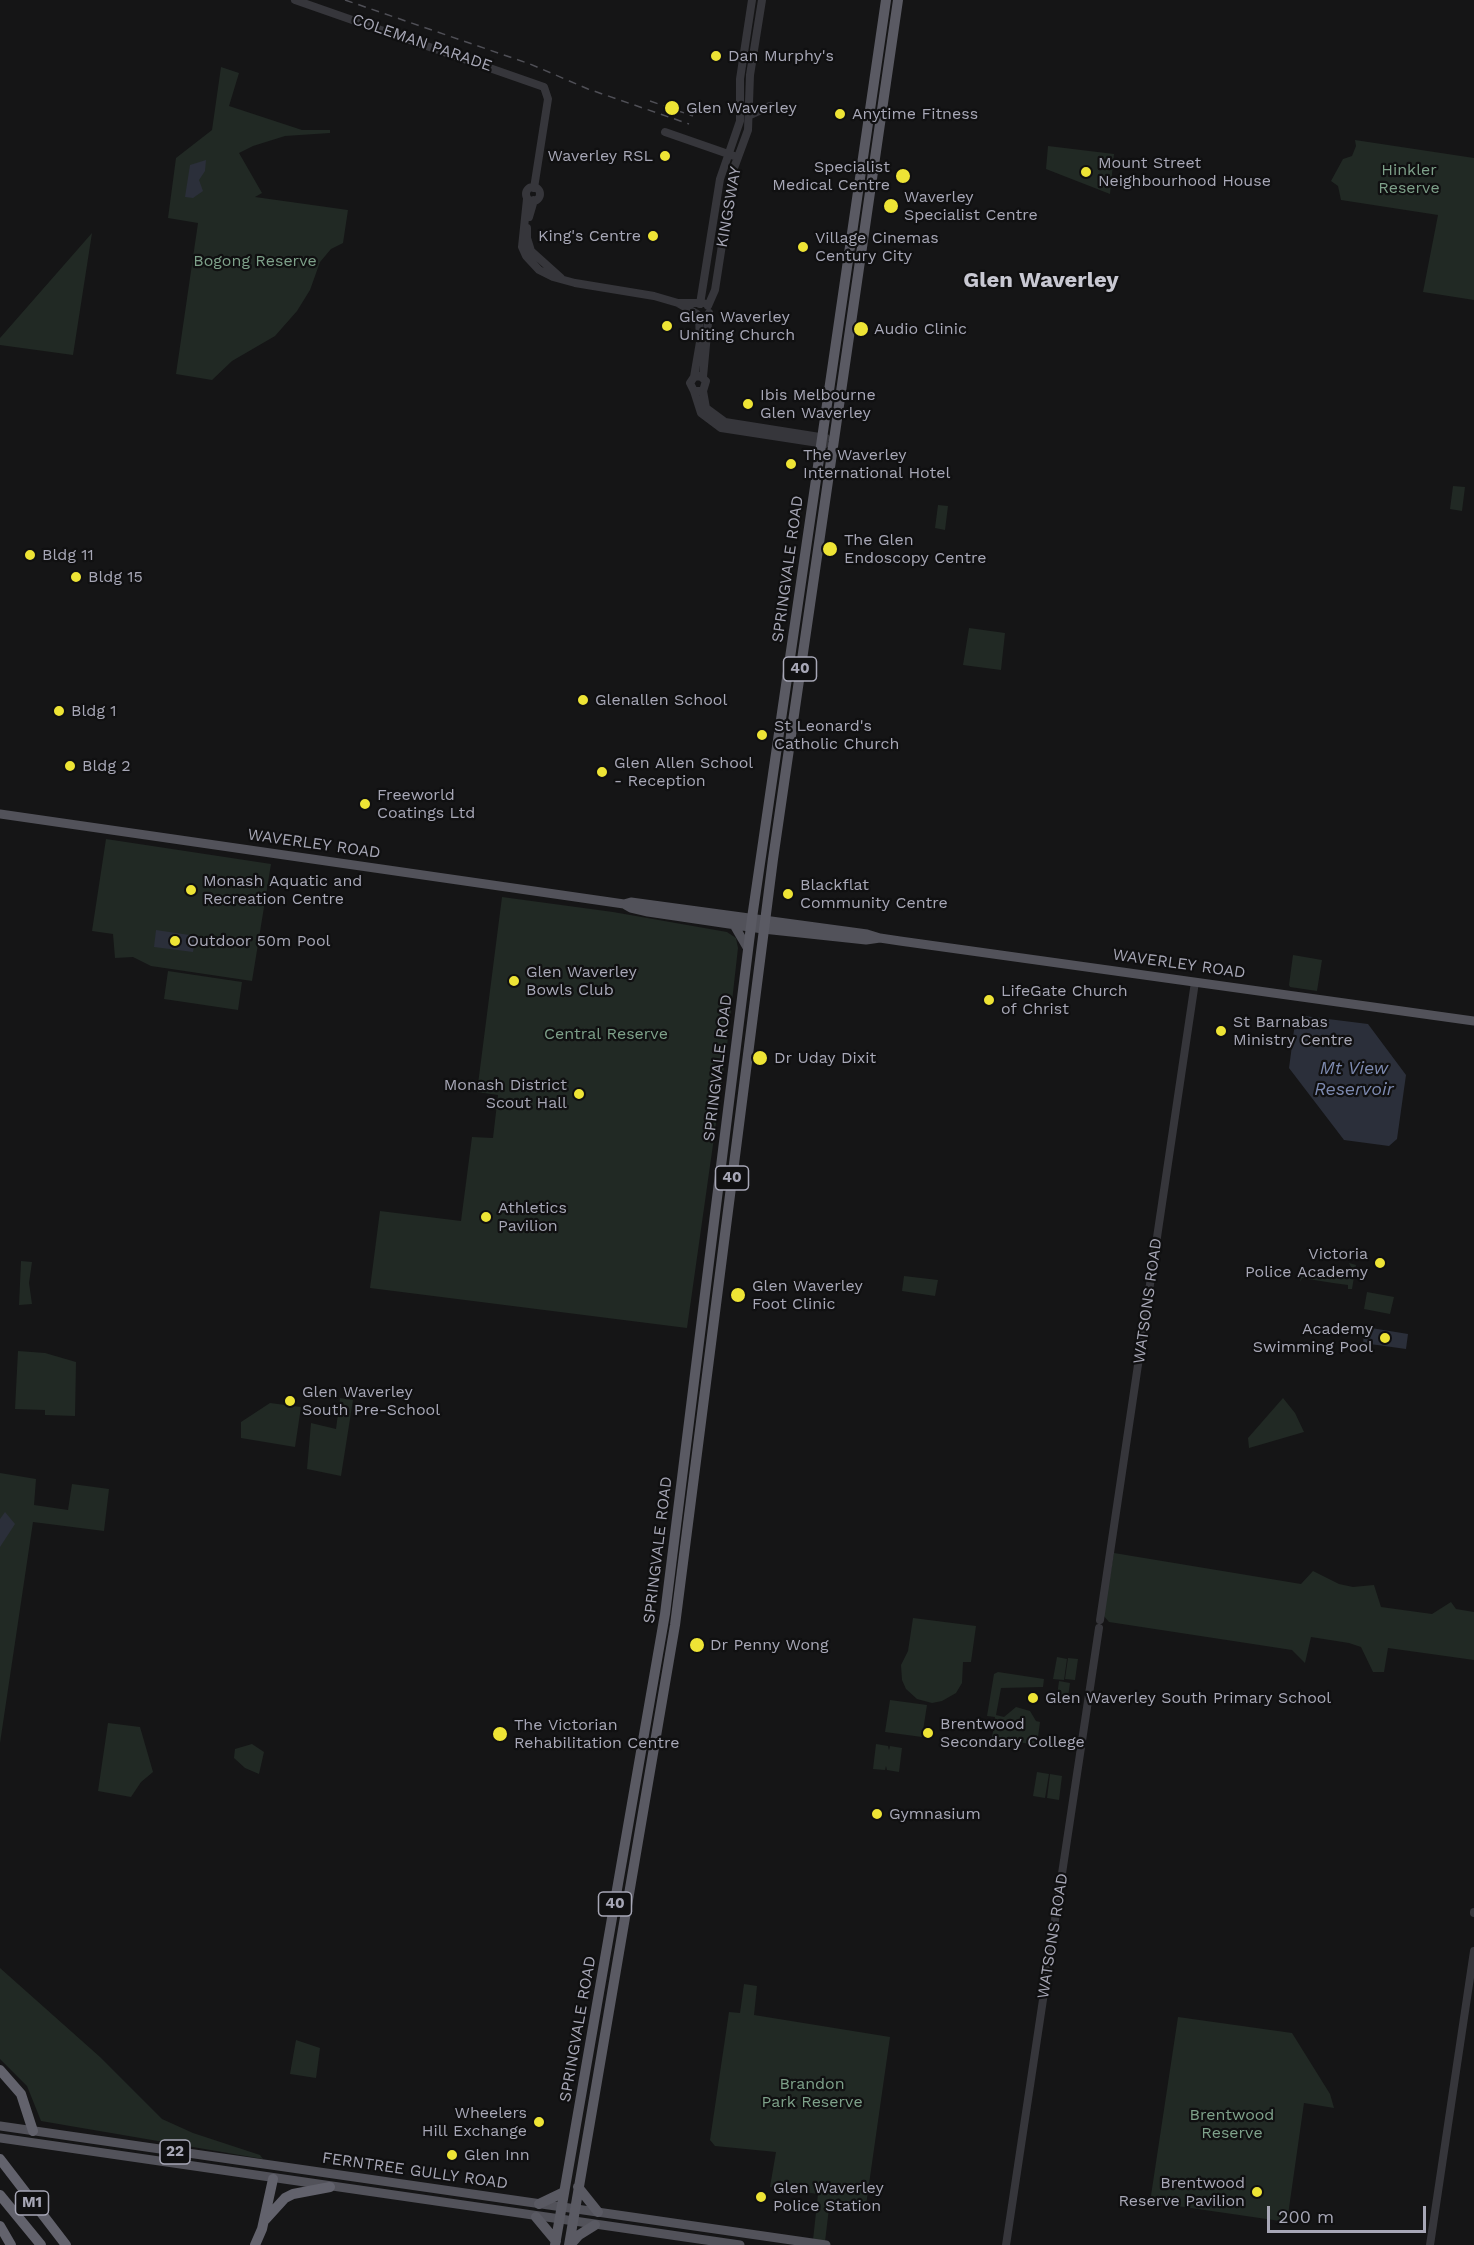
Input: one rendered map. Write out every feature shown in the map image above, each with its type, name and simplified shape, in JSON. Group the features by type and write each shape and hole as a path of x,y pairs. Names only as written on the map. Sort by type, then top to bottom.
{"highway":[{"name":"SPRINGVALE ROAD","path":"556,2243 665,1617 754,903 777,788 827,441 854,214 886,0"},
{"name":"SPRINGVALE ROAD","path":"827,441 866,215 898,0"},
{"path":"857,193 870,187 859,178"},
{"path":"854,214 866,215"},
{"name":"SPRINGVALE ROAD","path":"570,2245 574,2209 675,1625 767,906 777,788"},
{"path":"0,2070 21,2094 33,2131"},
{"name":"M1","path":"0,2159 66,2245"},
{"path":"255,2245 264,2220 273,2179"},
{"path":"264,2220 285,2198 293,2194 330,2187"},
{"path":"578,2187 597,2212"},
{"path":"539,2204 564,2192"},
{"name":"M1","path":"0,2195 41,2245"},
{"path":"536,2217 556,2243"},
{"path":"570,2245 579,2235 595,2225"},
{"path":"0,2226 11,2245"}],"main road":[{"name":"WAVERLEY ROAD","path":"0,814 624,903 631,902 866,940 880,938 1474,1021"},
{"path":"748,949 735,920 754,903"},
{"path":"761,944 779,926 767,906"},
{"name":"FERNTREE GULLY ROAD","path":"0,2126 826,2245"},
{"name":"FERNTREE GULLY ROAD","path":"0,2138 735,2245"},
{"path":"492,2211 494,2198"}],"street":[{"name":"COLEMAN PARADE","path":"295,0 535,82 546,90 548,99 534,188 541,192 530,199"},
{"name":"KINGSWAY","path":"698,377 704,307 722,174 741,118 740,79 752,0"},
{"name":"KINGSWAY","path":"704,307 715,290 732,176 747,136 750,115 750,75 762,0"},
{"path":"750,115 770,106"},
{"path":"665,132 738,157"},
{"path":"722,174 732,176"},
{"path":"530,199 521,240 523,251 531,262 553,278 678,303 704,317 704,307"},
{"path":"530,199 527,238 531,251 561,278"},
{"path":"678,303 684,301 704,307"},
{"path":"704,307 698,315 701,337 698,377 690,383 698,391 706,408 724,422 827,441"},
{"path":"698,377 707,383 698,391"},
{"name":"WATSONS ROAD","path":"1006,2245 1196,982"},
{"path":"1430,2245 1474,1951"},
{"path":"734,2232 735,2245"}],"green space":[{"name":"Bogong Reserve","path":"221,67 239,73 229,106 302,130 330,130 330,133 285,136 239,153 262,193 255,197 348,210 343,243 331,249 320,262 310,290 297,311 275,336 232,361 212,380 176,374 198,223 168,218 176,158 212,130"},
{"name":"Hinkler Reserve","path":"1355,140 1474,158 1474,300 1423,292 1438,215 1341,200 1338,186 1331,181 1343,159 1352,156 1356,146"},
{"path":"1048,146 1114,154 1110,194 1046,169"},
{"path":"92,233 73,355 0,345 0,338"},
{"path":"1453,486 1465,487 1462,511 1450,509"},
{"path":"938,505 948,506 945,530 935,528"},
{"path":"969,628 1005,633 1001,670 963,665"},
{"name":"Monash Aquatic and Recreation Centre","path":"106,839 271,864 252,981 151,966 133,957 115,958 113,934 92,931"},
{"name":"Central Reserve","path":"502,897 613,912 727,932 736,938 738,948 727,1046 687,1328 370,1288 380,1211 461,1221 472,1137 493,1138 498,1095 477,1092"},
{"path":"1293,955 1322,960 1317,991 1290,987"},
{"path":"168,971 242,982 238,1010 164,999"},
{"path":"21,1261 32,1262 29,1283 32,1304 19,1305"},
{"path":"1349,1263 1356,1265 1352,1289 1348,1289 1348,1285 1302,1278 1300,1282 1302,1272 1302,1277 1328,1278 1331,1277 1331,1273 1336,1276 1351,1267"},
{"path":"904,1276 938,1280 935,1296 902,1291"},
{"path":"1367,1292 1394,1297 1390,1314 1364,1309"},
{"path":"18,1351 45,1353 76,1362 75,1416 45,1415 45,1410 15,1409"},
{"path":"340,1398 353,1400 341,1476 307,1469 311,1423 336,1429"},
{"path":"1283,1398 1295,1413 1304,1432 1249,1448 1248,1438"},
{"path":"270,1403 301,1407 295,1447 241,1438 241,1422"},
{"path":"0,1473 36,1479 34,1505 68,1510 72,1484 109,1489 104,1531 33,1522 0,1743"},
{"path":"1114,1553 1301,1584 1313,1571 1339,1584 1353,1587 1374,1585 1381,1607 1432,1614 1451,1602 1456,1609 1474,1612 1474,1660 1388,1648 1384,1672 1373,1672 1361,1647 1349,1643 1311,1637 1305,1663 1292,1650 1109,1622 1103,1615"},
{"path":"913,1618 976,1626 971,1662 963,1662 962,1683 956,1693 942,1701 932,1703 917,1699 906,1689 902,1680 901,1665 908,1651"},
{"path":"1057,1657 1067,1659 1064,1680 1053,1679"},
{"path":"1068,1658 1078,1659 1075,1680 1065,1679"},
{"path":"998,1672 1044,1679 1043,1687 1001,1688 996,1715 1004,1717 1016,1707 1030,1711 1036,1721 1040,1722 1037,1745 992,1738 995,1717 987,1716 994,1674"},
{"path":"1059,1681 1070,1683 1067,1704 1056,1703"},
{"path":"890,1700 927,1705 922,1737 885,1732"},
{"path":"108,1723 140,1727 153,1772 141,1782 131,1797 98,1791"},
{"path":"252,1744 264,1752 259,1774 245,1768 234,1758 235,1749"},
{"path":"876,1744 888,1746 889,1750 890,1746 902,1748 899,1772 887,1770 886,1766 885,1770 873,1769"},
{"path":"1037,1772 1049,1774 1045,1798 1033,1796"},
{"path":"1050,1774 1062,1776 1059,1800 1047,1798"},
{"path":"0,1968 100,2057 162,2119 193,2133 260,2155 263,2159 41,2121 27,2086 0,2059"},
{"name":"Brandon Park Reserve","path":"744,1984 757,1986 754,2015 890,2037 865,2212 829,2208 825,2242 813,2240 818,2194 770,2187 776,2152 715,2146 710,2140 729,2012 740,2013"},
{"name":"Brentwood Reserve","path":"1178,2017 1292,2033 1330,2094 1334,2108 1304,2103 1287,2222 1150,2202"},
{"path":"296,2040 320,2048 316,2078 290,2074"}],"water":[{"path":"206,160 205,171 199,180 203,191 193,198 185,197 190,165"},
{"name":"Outdoor 50m Pool","path":"156,930 196,936 193,952 154,947"},
{"name":"Mt View Reservoir","path":"1304,1016 1368,1024 1406,1075 1397,1139 1389,1146 1344,1140 1289,1068 1295,1023"},
{"name":"Academy Swimming Pool","path":"1365,1327 1408,1334 1406,1349 1363,1343"},
{"path":"5,1512 15,1524 0,1547 0,1519"}],"railway":[{"path":"345,0 530,64 588,89 689,124"},
{"path":"650,101 693,116"}],"place":[{"name":"Dan Murphy's","path":"716,56"},
{"name":"Glen Waverley","path":"672,108"},
{"name":"Anytime Fitness","path":"840,114"},
{"name":"Waverley RSL","path":"665,156"},
{"name":"Mount Street Neighbourhood House","path":"1086,172"},
{"name":"Specialist Medical Centre","path":"903,176"},
{"name":"Waverley Specialist Centre","path":"891,206"},
{"name":"King's Centre","path":"653,236"},
{"name":"Village Cinemas Century City","path":"803,247"},
{"name":"Glen Waverley Uniting Church","path":"667,326"},
{"name":"Audio Clinic","path":"861,329"},
{"name":"Ibis Melbourne Glen Waverley","path":"748,404"},
{"name":"The Waverley International Hotel","path":"791,464"},
{"name":"The Glen Endoscopy Centre","path":"830,549"},
{"name":"Bldg 11","path":"30,555"},
{"name":"Bldg 15","path":"76,577"},
{"name":"Glenallen School","path":"583,700"},
{"name":"Bldg 1","path":"59,711"},
{"name":"St Leonard's Catholic Church","path":"762,735"},
{"name":"Bldg 2","path":"70,766"},
{"name":"Glen Allen School - Reception","path":"602,772"},
{"name":"Freeworld Coatings Ltd","path":"365,804"},
{"name":"Monash Aquatic and Recreation Centre","path":"191,890"},
{"name":"Blackflat Community Centre","path":"788,894"},
{"name":"Outdoor 50m Pool","path":"175,941"},
{"name":"Glen Waverley Bowls Club","path":"514,981"},
{"name":"LifeGate Church of Christ","path":"989,1000"},
{"name":"St Barnabas Ministry Centre","path":"1221,1031"},
{"name":"Dr Uday Dixit","path":"760,1058"},
{"name":"Monash District Scout Hall","path":"579,1094"},
{"name":"Athletics Pavilion","path":"486,1217"},
{"name":"Victoria Police Academy","path":"1380,1263"},
{"name":"Glen Waverley Foot Clinic","path":"738,1295"},
{"name":"Academy Swimming Pool","path":"1385,1338"},
{"name":"Glen Waverley South Pre-School","path":"290,1401"},
{"name":"Dr Penny Wong","path":"697,1645"},
{"name":"Glen Waverley South Primary School","path":"1033,1698"},
{"name":"Brentwood Secondary College","path":"928,1733"},
{"name":"The Victorian Rehabilitation Centre","path":"500,1734"},
{"name":"Gymnasium","path":"877,1814"},
{"name":"Wheelers Hill Exchange","path":"539,2122"},
{"name":"Glen Inn","path":"452,2155"},
{"name":"Brentwood Reserve Pavilion","path":"1257,2192"},
{"name":"Glen Waverley Police Station","path":"761,2197"}],"district":[{"name":"Glen Waverley","path":"1041,281"}]}
